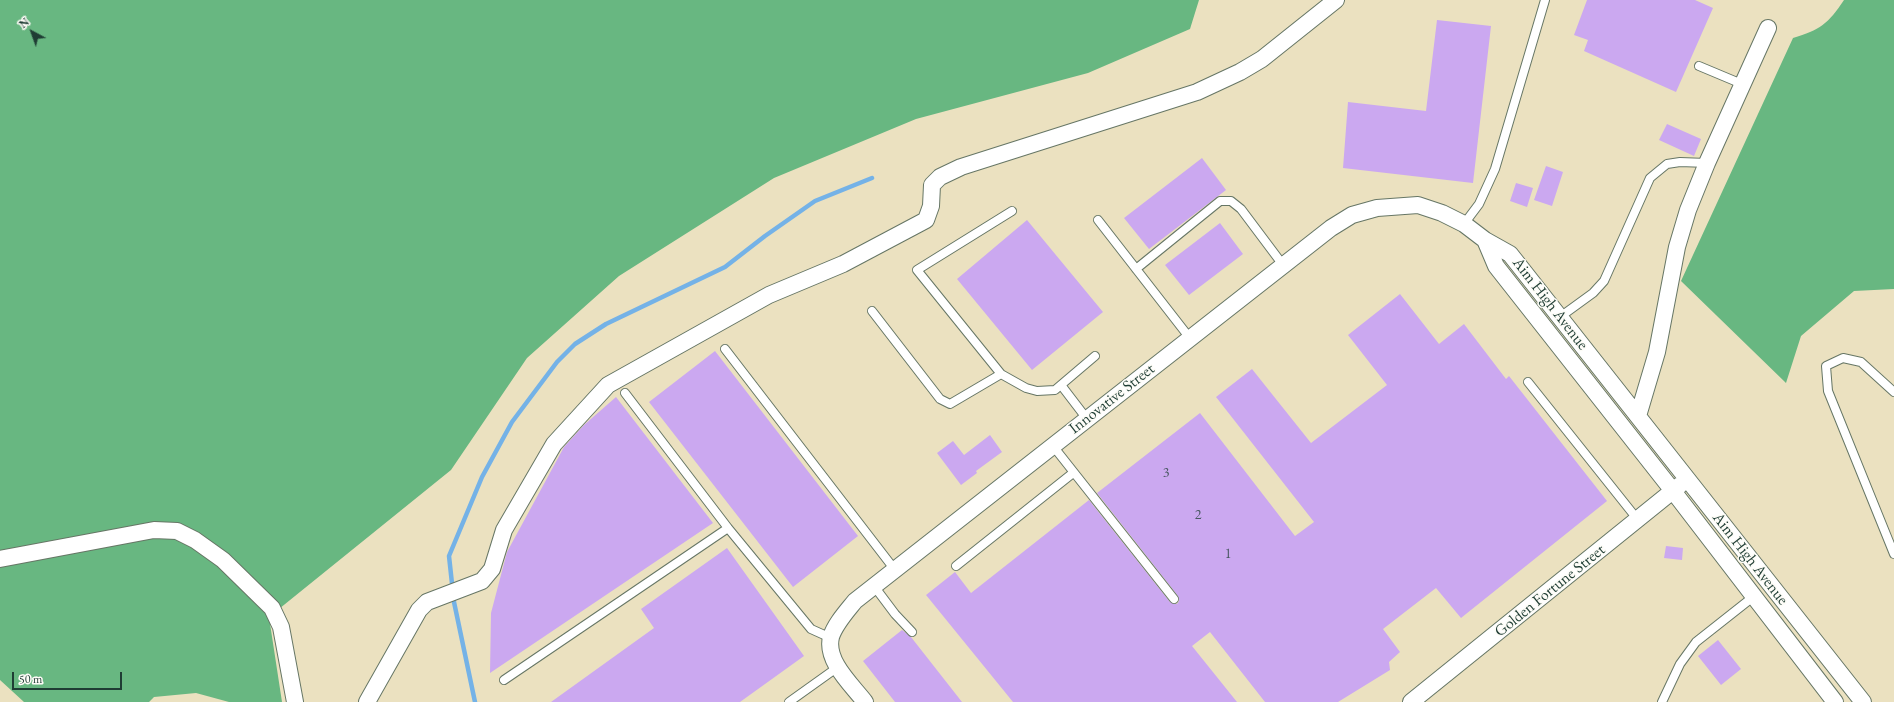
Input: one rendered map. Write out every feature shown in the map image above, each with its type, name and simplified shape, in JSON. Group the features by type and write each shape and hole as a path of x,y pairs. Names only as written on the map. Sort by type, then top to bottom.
{"street":[{"path":"367,702 419,610 427,602 482,581 487,576 492,569 504,530 554,444 608,385 769,295 843,264 926,220 931,206 932,185 940,176 961,167 1197,92 1240,72 1262,59 1336,0"},
{"path":"1638,416 1657,352 1677,247 1688,210 1707,163 1768,28"},
{"name":"Innovative Street","path":"831,638 841,618 855,601 1189,337 1331,228 1352,215 1377,208 1418,205 1442,213 1464,224 1485,240"},
{"name":"Aim High Avenue","path":"1485,240 1510,254 1862,702"},
{"name":"Aim High Avenue","path":"1485,240 1496,266 1673,491 1835,702"},
{"name":"Golden Fortune Street","path":"1411,702 1688,479"},
{"path":"0,559 154,530 177,531 195,540 223,560 272,608 281,628 295,702"},
{"path":"831,638 832,654 838,667 865,702"}],"lane":[{"path":"1464,224 1479,204 1495,168 1544,0"},
{"path":"1699,66 1742,84"},
{"path":"1560,317 1593,292 1604,281 1650,178 1667,164 1680,162 1707,163"},
{"path":"1136,268 1220,201 1231,201 1241,209 1283,265"},
{"path":"1012,211 917,270 1001,374 1026,388 1037,391 1055,390 1096,356"},
{"path":"1098,220 1189,337"},
{"path":"872,311 940,399 950,404 1001,374"},
{"path":"725,349 895,570"},
{"path":"1894,392 1860,362 1843,358 1826,366 1828,391 1894,554"},
{"path":"1528,382 1638,520"},
{"path":"1061,385 1087,418"},
{"path":"625,393 728,528 811,629 831,638"},
{"path":"1053,446 1174,599"},
{"path":"956,566 1073,473"},
{"path":"504,680 728,528"},
{"path":"874,586 895,614 912,632"},
{"path":"1662,702 1680,664 1696,642 1753,597"},
{"path":"789,702 838,667"}],"green space":[{"path":"0,0 1199,0 1190,29 1088,73 916,119 774,178 619,276 527,358 451,470 269,617 282,702 229,702 196,693 154,697 149,702 24,702 0,680"},
{"path":"1844,0 1894,0 1894,289 1854,291 1801,336 1786,383 1681,281 1793,38 1817,29 1823,25 1833,15"}],"building":[{"path":"1587,0 1695,0 1713,8 1676,92 1584,51 1588,40 1574,35"},
{"path":"1437,20 1491,26 1473,183 1343,168 1348,102 1426,111"},
{"path":"1667,124 1701,139 1694,156 1659,140"},
{"path":"1202,158 1226,190 1149,249 1124,218"},
{"path":"1546,166 1563,172 1552,206 1534,200"},
{"path":"1516,183 1533,188 1527,207 1510,201"},
{"path":"1027,220 1103,312 1032,370 957,279"},
{"path":"1220,223 1243,254 1189,295 1165,265"},
{"path":"1400,294 1439,344 1464,324 1506,379 1509,376 1607,501 1461,618 1436,588 1383,629 1400,652 1389,662 1390,670 1338,702 1265,702 1210,632 1192,646 1237,702 1013,702 926,595 955,572 971,593 1089,500 1170,602 1177,604 1179,601 1178,596 1097,493 1200,413 1295,536 1314,522 1216,397 1252,369 1311,443 1387,385 1348,335"},
{"path":"715,351 858,536 793,587 649,402"},
{"path":"616,397 713,523 490,673 491,613 507,552 564,447 584,425"},
{"path":"990,435 1002,452 976,471 977,473 961,485 937,453 953,441 964,455"},
{"path":"1666,546 1683,548 1682,560 1664,558"},
{"path":"727,548 804,656 740,702 551,702 654,628 641,609"},
{"path":"902,630 911,637 962,702 895,702 863,661"},
{"path":"1718,640 1741,669 1721,685 1698,656"}],"waterway":[{"path":"475,702 454,602 449,556 482,477 512,422 557,362 575,344 606,324 725,267 765,236 815,201 872,178"}]}
